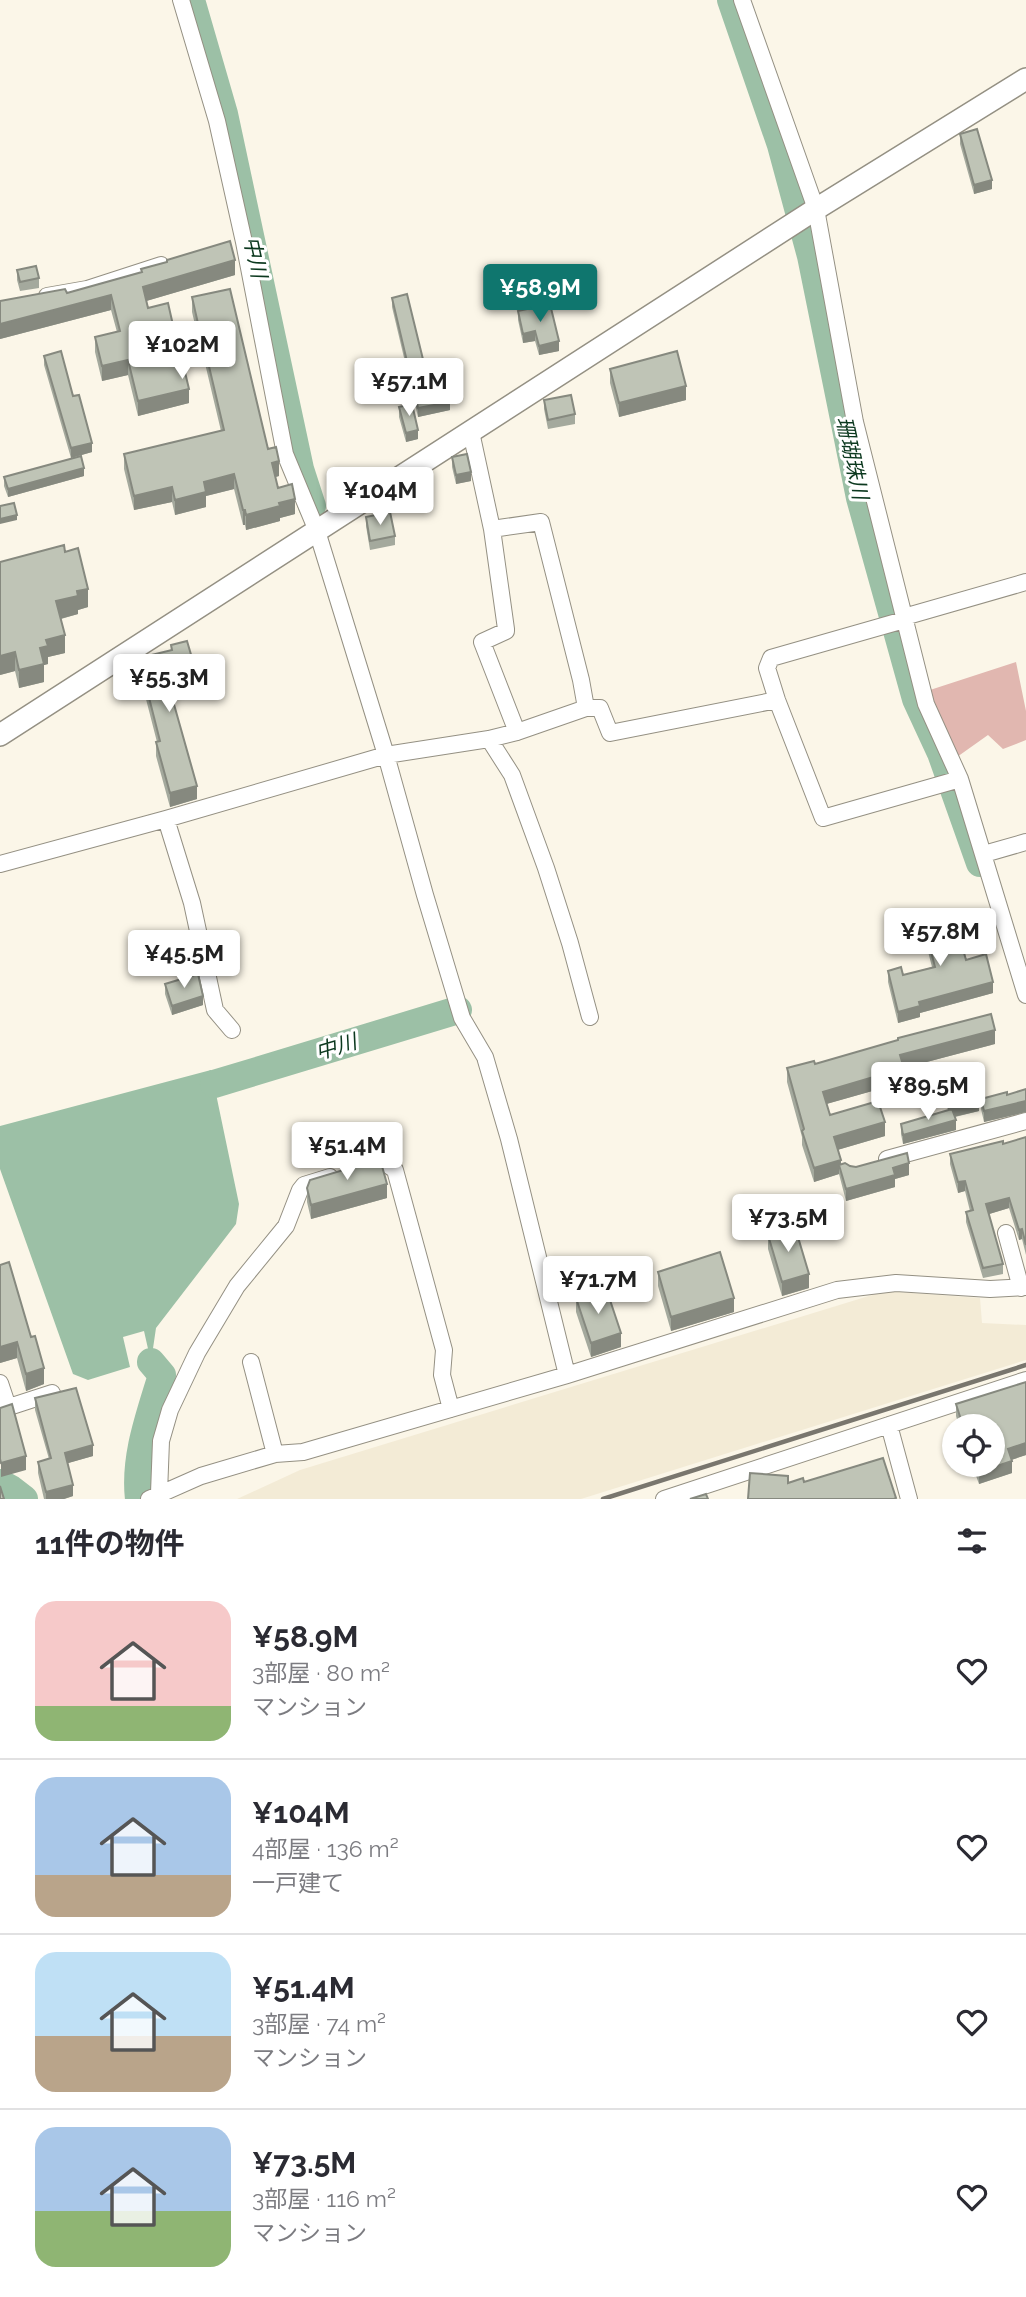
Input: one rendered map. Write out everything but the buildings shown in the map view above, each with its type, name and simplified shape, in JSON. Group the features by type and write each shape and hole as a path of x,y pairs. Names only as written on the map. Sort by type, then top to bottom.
{"street":[{"path":"181,0 217,121 239,243 285,454 317,531 386,755 462,1018 485,1057 509,1139 567,1375"},
{"path":"742,0 816,209 855,422 926,704 960,779 1026,995"},
{"path":"0,735 816,209 1026,79"},
{"path":"37,299 87,289 175,261"},
{"path":"471,432 492,529 506,629 482,642 517,732"},
{"path":"492,529 541,522 586,708"},
{"path":"960,779 823,818 767,668 771,657 1026,582"},
{"path":"0,864 386,755 489,739 586,708 600,708 610,733 777,700"},
{"path":"489,739 512,775 570,943 590,1017"},
{"path":"166,819 192,903 215,1010 232,1030"},
{"path":"984,854 1026,842"},
{"path":"866,1165 1026,1121"},
{"path":"154,1496 161,1441 170,1410 198,1353 237,1286 286,1226 300,1190 304,1185 382,1161 396,1170 444,1350 442,1375 451,1409"},
{"path":"154,1496 201,1476 275,1454 303,1452 451,1409 837,1290 896,1283 981,1289 1024,1287 1006,1233"},
{"path":"251,1362 275,1454"},
{"path":"664,1499 1026,1380"},
{"path":"0,1383 4,1408 52,1394"},
{"path":"889,1425 909,1499"}],"shaded area":[{"path":"1016,662 1026,711 1026,740 1003,749 988,735 957,757 934,711 930,690"},
{"path":"211,1070 239,1204 236,1224 156,1328 151,1362 144,1331 123,1337 130,1367 88,1380 73,1374 0,1169 0,1126"},
{"path":"885,1291 980,1298 982,1323 1026,1325 1026,1360 581,1499 237,1499 300,1470"}],"waterway":[{"name":"中川","path":"191,0 224,114 300,469 312,506"},
{"name":"珊瑚珠川","path":"731,0 781,145 811,256 860,498 916,699 941,753 980,863"},
{"name":"中川","path":"214,1084 458,1010"},
{"name":"中川","path":"139,1499 141,1452 162,1375 151,1362"},
{"path":"0,1483 24,1499"}],"railway":[{"path":"603,1499 1026,1365"}]}
